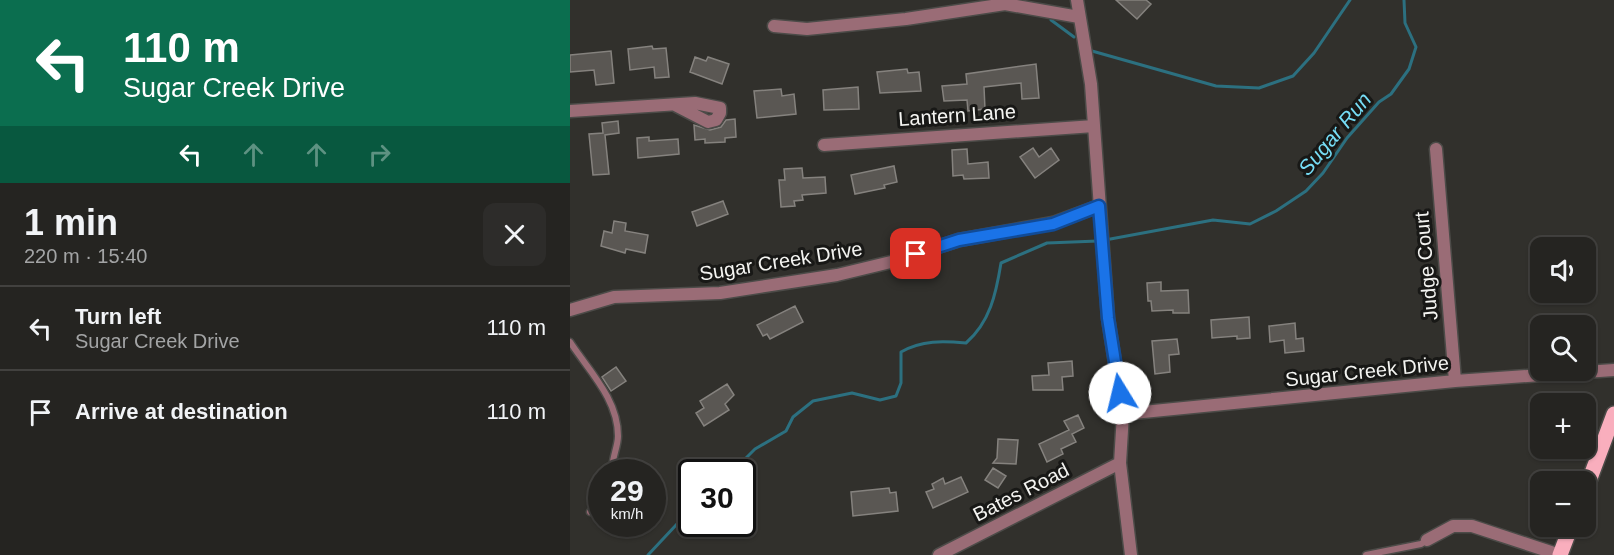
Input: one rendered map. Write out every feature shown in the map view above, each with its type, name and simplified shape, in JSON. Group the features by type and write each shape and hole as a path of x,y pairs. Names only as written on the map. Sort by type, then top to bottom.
{"main road":[{"path":"1593,471 1614,414"},
{"path":"1560,555 1567,537"}],"street":[{"path":"1077,0 1091,84 1108,318 1124,414 1120,463 1131,555"},
{"path":"774,26 807,29 906,19 1005,4 1079,17"},
{"path":"570,111 675,105"},
{"name":"Lantern Lane","path":"824,146 1094,126"},
{"name":"Judge Court","path":"1436,148 1455,381"},
{"name":"Sugar Creek Drive","path":"570,310 614,297 720,293 837,275 895,261 959,240 1053,224 1099,206"},
{"name":"Sugar Creek Drive","path":"1124,414 1455,381 1614,370"},
{"name":"Bates Road","path":"939,555 1120,463"},
{"path":"1427,540 1452,526 1472,526 1560,555"}],"lane":[{"path":"570,342 611,401 618,435 614,459"},
{"path":"1366,555 1421,544 1427,540"}],"building":[{"path":"1116,0 1146,0 1151,4 1137,19"},
{"path":"652,46 653,49 666,48 669,77 655,78 654,67 630,70 628,49"},
{"path":"611,51 614,83 596,85 594,70 570,72 570,55"},
{"path":"695,57 706,61 708,57 729,64 722,84 690,72"},
{"path":"1036,64 1039,98 1022,99 1021,83 984,87 985,109 968,111 967,100 944,101 942,86 967,84 966,74"},
{"path":"907,69 908,73 919,72 921,91 880,93 877,72"},
{"path":"858,87 859,109 824,110 823,90"},
{"path":"781,89 782,96 794,94 796,114 757,118 754,91"},
{"path":"735,119 736,137 725,138 725,142 705,143 705,139 695,140 694,125 710,130 721,127 726,120"},
{"path":"618,121 619,133 605,135 609,174 593,175 589,134 603,133 602,123"},
{"path":"649,137 649,141 678,139 679,154 638,158 637,138"},
{"path":"1033,148 1039,157 1051,148 1059,160 1035,178 1020,157"},
{"path":"967,149 968,164 988,162 989,178 964,179 963,175 953,176 952,150"},
{"path":"894,166 897,182 884,185 885,188 855,194 851,175"},
{"path":"802,168 803,178 825,177 826,193 802,195 803,200 794,201 795,206 781,207 779,180 785,180 784,169"},
{"path":"723,201 728,214 697,226 692,212"},
{"path":"614,221 626,223 625,231 648,235 645,253 626,249 625,253 601,246 604,231 612,233"},
{"path":"1161,282 1161,291 1188,290 1189,313 1173,313 1173,310 1152,311 1151,301 1148,301 1147,283"},
{"path":"795,306 803,322 770,339 767,334 763,336 757,325"},
{"path":"1249,317 1250,338 1237,339 1237,336 1212,338 1211,320"},
{"path":"1295,323 1296,339 1303,338 1304,351 1285,353 1284,340 1270,342 1269,326"},
{"path":"1177,339 1179,354 1169,355 1170,372 1155,374 1152,341"},
{"path":"1072,361 1073,376 1062,377 1063,390 1033,390 1032,376 1049,375 1048,363"},
{"path":"616,367 626,381 611,391 602,377"},
{"path":"727,384 734,395 725,404 729,410 704,426 696,413 704,408 700,401"},
{"path":"1078,415 1084,428 1072,434 1076,442 1061,449 1063,454 1047,462 1039,444 1069,430 1064,421"},
{"path":"998,439 1018,440 1016,464 993,463 997,458"},
{"path":"993,468 1006,476 998,488 985,480"},
{"path":"961,477 968,492 933,508 926,492 934,489 932,484 943,478 945,484"},
{"path":"889,488 890,493 896,492 898,511 853,516 851,492"}],"waterway":[{"path":"1092,51 1216,86 1259,88 1293,76 1314,53 1350,0"},
{"name":"Sugar Run","path":"1105,240 1213,220 1250,224 1276,211 1306,191 1323,173 1347,138 1379,102 1391,94 1409,69 1416,47 1405,23 1404,0"},
{"path":"1051,20 1074,37"},
{"name":"Sugar Run","path":"745,459 755,449 786,431 793,417 813,401 852,393 880,400 896,396 901,383 901,352 925,343 966,343 981,326 991,307 1001,263 1047,243 1098,241"},
{"name":"Sugar Run","path":"648,555 678,523"}],"route":[{"path":"916,254 959,240 1006,230 1053,224 1099,206 1108,318 1120,393"}]}
